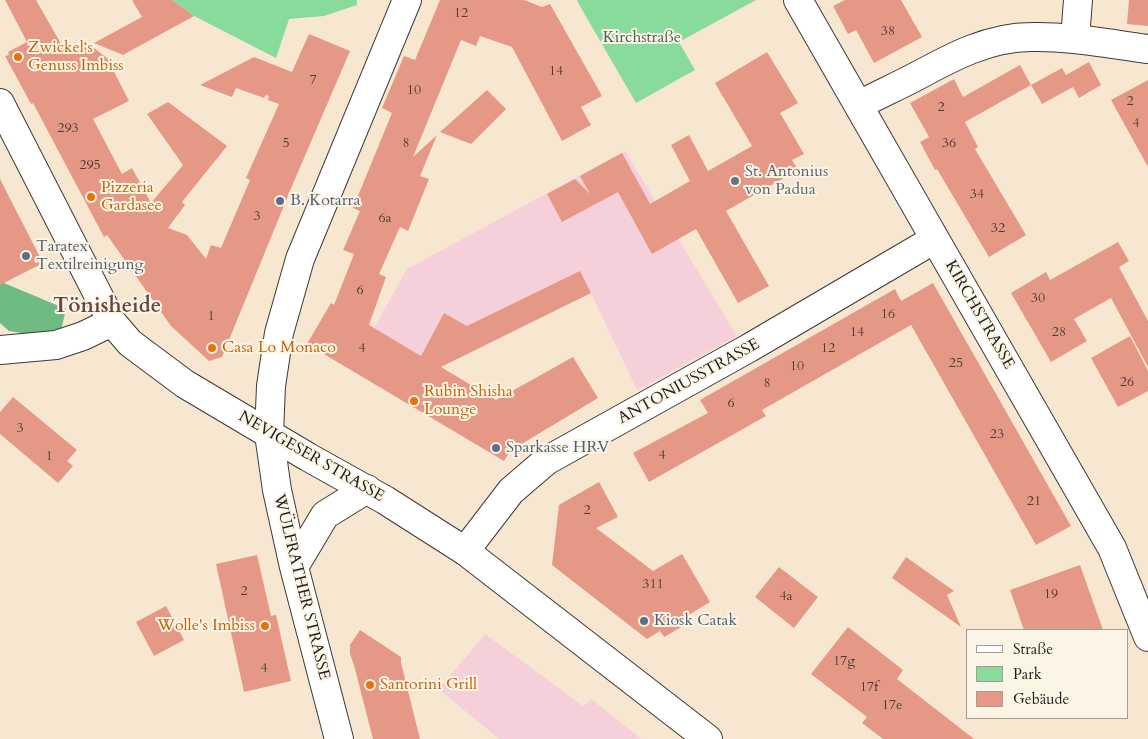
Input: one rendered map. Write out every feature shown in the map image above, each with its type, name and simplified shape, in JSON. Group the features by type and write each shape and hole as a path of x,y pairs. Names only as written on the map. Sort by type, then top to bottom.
{"main road":[{"name":"WÜLFRATHER STRASSE","path":"339,739 294,567 277,490 269,434 271,386 278,333 300,259 407,0"},
{"name":"KIRCHSTRASSE","path":"798,0 1112,548 1148,637"},
{"path":"1075,40 1078,0"},
{"path":"859,104 951,57 986,44 1030,37 1075,40 1148,49"},
{"name":"NEVIGESER STRASSE","path":"0,103 112,322 130,343 185,384 367,489 465,551 708,739"},
{"name":"ANTONIUSSTRASSE","path":"465,551 511,491 546,461 749,348 935,239"},
{"path":"0,350 56,345 83,336 112,322"},
{"path":"294,567 325,516 367,489"}],"shaded area":[{"path":"625,151 737,336 637,390 591,293 467,326 444,313 421,356 374,328 407,269"},
{"path":"485,634 583,706 591,699 641,739 499,739 439,689"}],"green space":[{"path":"172,0 357,0 357,5 324,16 289,19 276,58 194,16"},
{"name":"Kirchstraße","path":"578,0 756,0 679,42 695,70 636,103"},
{"path":"0,279 4,283 66,309 59,339 9,331 0,323"}],"building":[{"path":"5,0 36,0 64,49 76,43 81,50 90,45 107,58 129,101 93,119 122,174 132,168 151,203 183,165 147,114 168,102 227,146 182,202 185,205 168,228 187,235 206,259 211,245 221,248 250,180 246,178 279,104 268,100 269,96 266,95 264,98 236,88 232,97 200,85 254,57 292,72 309,34 350,51 222,357 209,361 171,326 107,235 104,237 33,103 31,104 5,56 9,55 8,52 27,42"},
{"path":"132,0 172,0 194,16 123,55 94,43 142,17"},
{"path":"440,0 524,0 542,7 550,4 602,96 581,107 591,125 562,141 512,47 480,36 476,46 461,40 413,157 437,135 420,176 429,179 408,231 400,227 379,274 386,277 369,325 421,356 444,313 467,326 580,271 591,293 441,367 496,400 573,357 598,398 510,451 504,461 307,344 331,303 334,305 354,254 343,250 360,211 353,208 392,113 382,108 404,56 415,60"},
{"path":"845,0 901,0 922,37 874,63 856,30 848,34 833,6"},
{"path":"1129,0 1148,0 1148,26 1127,24"},
{"path":"767,52 798,103 780,113 804,154 792,160 798,170 726,211 769,286 738,303 696,229 652,254 618,192 562,222 547,194 575,179 590,194 580,176 622,153 650,204 690,181 671,145 689,135 708,171 752,146 715,83"},
{"path":"1089,62 1101,85 1079,98 1073,87 1042,104 1031,85 1062,68 1066,75"},
{"path":"1020,65 1031,85 965,122 978,147 975,149 1026,235 989,257 937,169 935,170 920,142 929,137 910,103 954,79 963,97"},
{"path":"1148,80 1148,167 1111,100"},
{"path":"487,90 506,109 471,144 440,132"},
{"path":"0,179 43,263 0,285"},
{"path":"1118,242 1129,261 1119,267 1148,321 1148,367 1111,298 1074,319 1087,341 1051,362 1011,293 1046,272 1050,280"},
{"path":"933,283 1071,526 1036,545 911,325 762,410 766,416 649,482 633,453 708,413 700,400 895,289 901,301"},
{"path":"1130,336 1148,371 1148,391 1118,407 1091,358"},
{"path":"13,397 77,450 67,461 73,466 58,483 0,434 0,412"},
{"path":"599,482 618,517 596,528 653,571 682,554 710,602 682,619 685,625 664,637 660,631 647,639 552,565 559,505"},
{"path":"257,555 271,616 276,615 291,681 244,692 216,564"},
{"path":"906,557 954,591 947,595 961,627 892,578"},
{"path":"1080,565 1103,629 1024,629 1010,590"},
{"path":"779,567 818,597 794,628 755,597"},
{"path":"166,606 184,640 154,656 136,622"},
{"path":"848,627 903,670 897,679 974,739 883,739 862,723 867,717 811,674"},
{"path":"360,630 401,657 420,739 373,739 350,654 350,645"}],"place":[{"name":"Zwickel‘s Genuss Imbiss","path":"18,57"},
{"name":"St. Antonius von Padua","path":"735,181"},
{"name":"Pizzeria Gardasee","path":"91,197"},
{"name":"B. Kotarra","path":"280,201"},
{"name":"Taratex Textilreinigung","path":"26,256"},
{"name":"Casa Lo Monaco","path":"212,348"},
{"name":"Rubin Shisha Lounge","path":"414,401"},
{"name":"Sparkasse HRV","path":"496,448"},
{"name":"Kiosk Catak","path":"644,621"},
{"name":"Wolle's Imbiss","path":"265,626"},
{"name":"Santorini Grill","path":"370,685"}],"district":[{"name":"Tönisheide","path":"107,307"}]}
